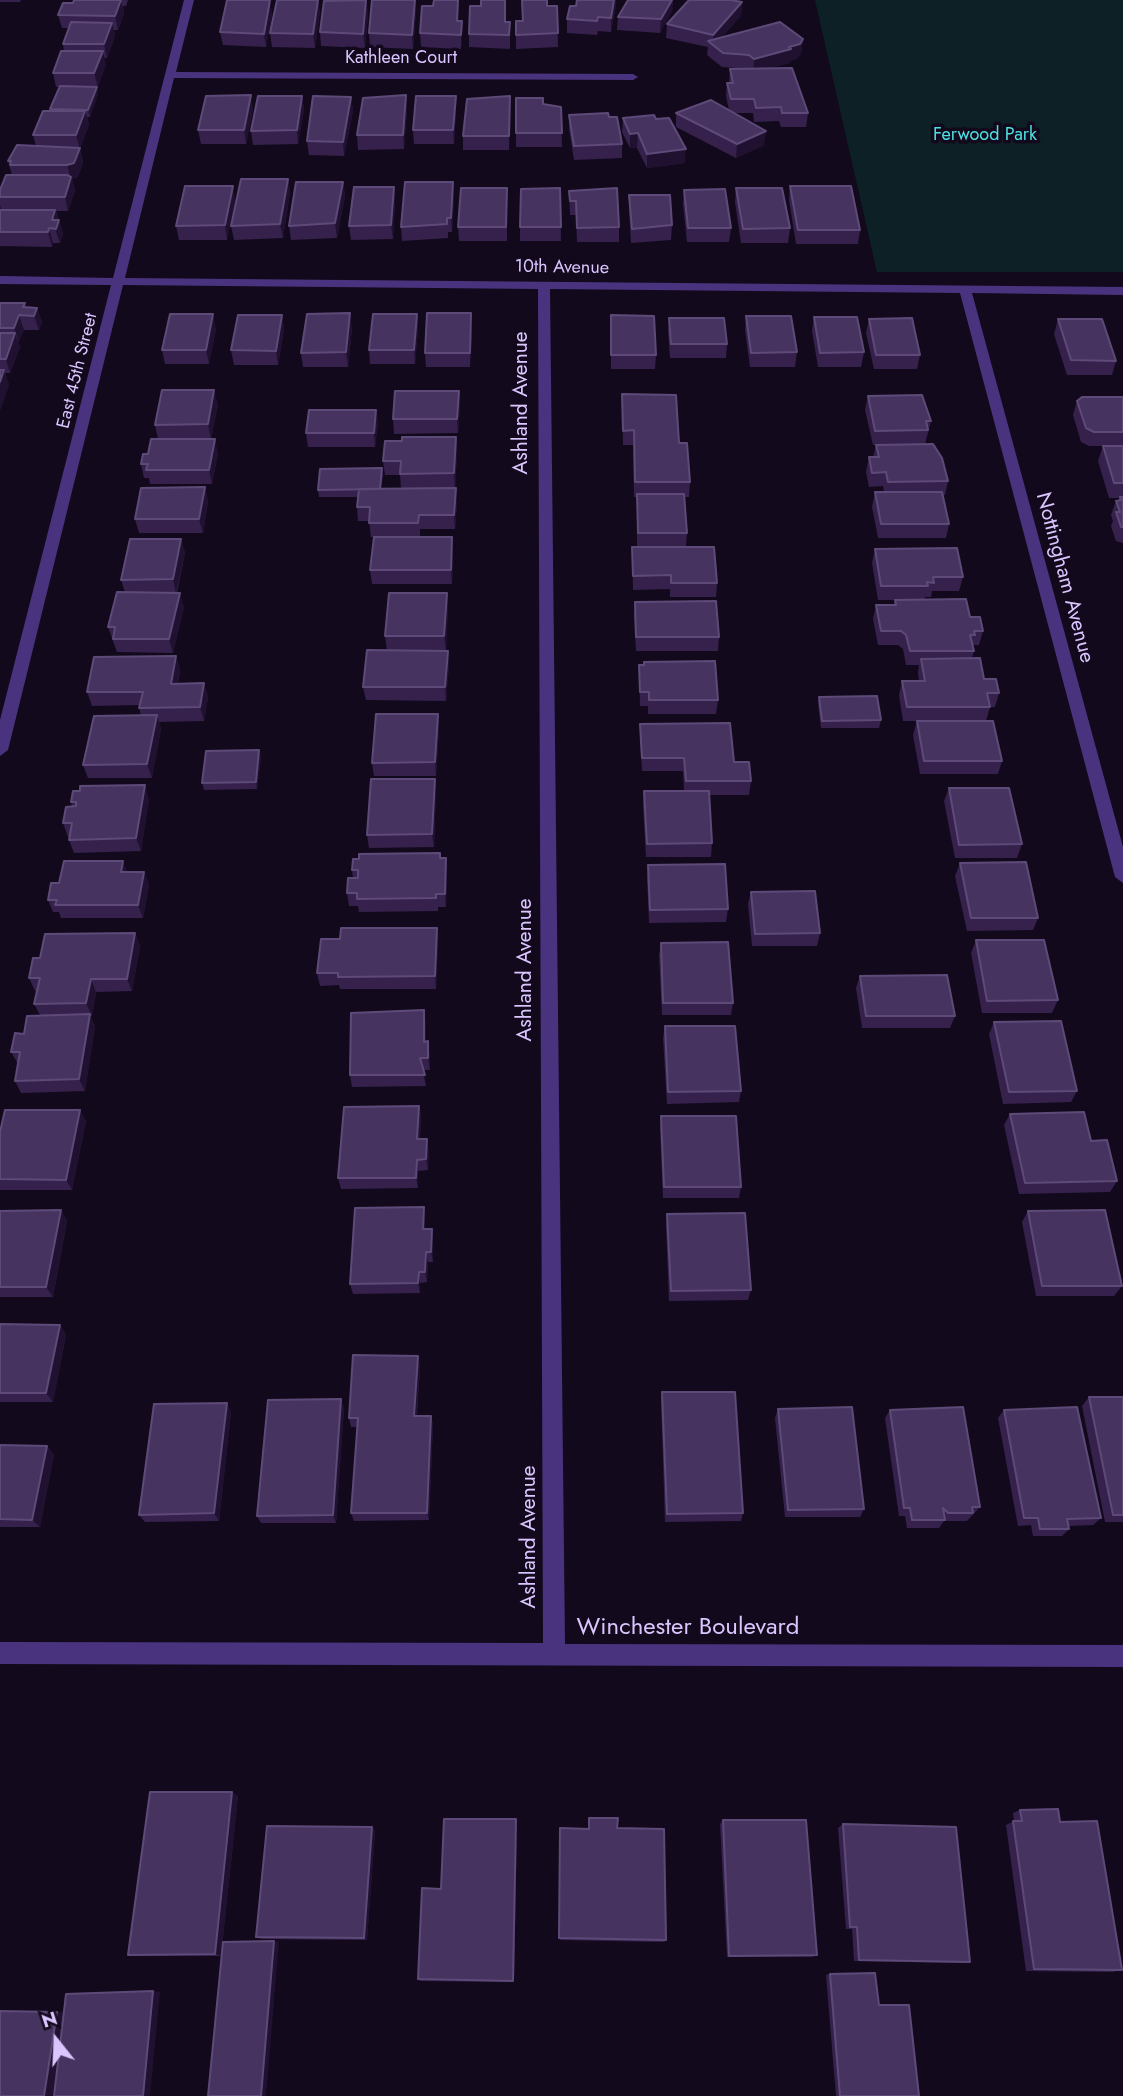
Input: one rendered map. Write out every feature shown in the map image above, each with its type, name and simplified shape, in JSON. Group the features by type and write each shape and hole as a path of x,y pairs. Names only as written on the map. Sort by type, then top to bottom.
{"street":[{"name":"East 45th Street","path":"0,750 189,0"},
{"name":"Kathleen Court","path":"170,75 633,77"},
{"name":"10th Avenue","path":"0,280 1123,291"},
{"name":"Ashland Avenue","path":"544,285 554,1654"},
{"name":"Nottingham Avenue","path":"965,289 1123,877"},
{"name":"Winchester Boulevard","path":"0,1653 1123,1656"}],"green space":[{"name":"Ferwood Park","path":"815,0 1123,0 1123,272 877,272"}],"building":[{"path":"74,0 121,0 115,16 58,15 63,3 73,3"},
{"path":"227,0 270,0 264,34 220,32"},
{"path":"277,0 318,0 313,34 270,33"},
{"path":"366,0 363,34 320,32 324,1"},
{"path":"372,0 415,0 412,35 369,33"},
{"path":"434,0 458,0 457,21 462,21 461,35 420,33 422,6 433,6"},
{"path":"481,0 505,0 505,22 510,22 509,35 469,34 470,6 481,6"},
{"path":"522,0 547,0 547,6 557,6 558,33 516,35 516,21 523,21"},
{"path":"577,0 614,0 611,18 598,17 597,21 567,19 570,6 576,6"},
{"path":"628,0 672,0 661,19 618,17"},
{"path":"689,0 742,2 713,35 667,24"},
{"path":"71,22 112,23 104,44 63,44"},
{"path":"780,22 803,39 800,44 754,59 749,55 723,53 708,41"},
{"path":"61,51 103,51 94,73 53,73"},
{"path":"792,68 808,113 782,113 781,107 756,108 754,99 731,99 727,83 733,83 730,69"},
{"path":"60,86 97,87 88,110 50,109"},
{"path":"251,95 244,130 198,130 206,96"},
{"path":"406,95 403,135 357,135 363,98"},
{"path":"258,96 302,96 297,130 251,131"},
{"path":"313,96 351,97 343,142 307,141"},
{"path":"416,96 456,96 453,130 413,130"},
{"path":"510,96 509,136 463,136 467,99"},
{"path":"516,98 543,98 543,104 561,107 562,133 516,133"},
{"path":"711,100 766,131 737,144 676,113"},
{"path":"43,111 85,111 76,135 33,135"},
{"path":"608,113 609,117 617,117 622,144 574,146 569,115"},
{"path":"654,115 656,119 669,118 686,149 647,154 638,133 630,134 623,118"},
{"path":"17,145 80,148 74,163 67,165 10,165 11,161 8,161"},
{"path":"6,175 71,177 65,197 0,197"},
{"path":"241,179 288,179 280,224 231,226"},
{"path":"296,182 343,182 335,223 289,226"},
{"path":"405,182 453,182 451,218 447,218 447,224 401,227"},
{"path":"185,186 233,186 225,225 176,226"},
{"path":"790,186 851,186 860,230 798,230"},
{"path":"354,187 394,187 391,225 349,226"},
{"path":"461,188 507,188 506,227 458,227"},
{"path":"560,188 561,227 520,227 521,189"},
{"path":"617,188 619,227 577,228 576,201 570,201 569,191"},
{"path":"736,188 782,188 790,228 743,229"},
{"path":"725,189 731,228 688,228 684,190"},
{"path":"629,195 670,195 672,225 632,229"},
{"path":"0,210 55,210 52,220 59,220 56,229 49,228 48,232 0,232"},
{"path":"0,303 25,303 23,307 37,308 34,316 19,315 14,328 0,328"},
{"path":"350,313 346,352 301,353 307,314"},
{"path":"427,313 471,313 470,353 425,353"},
{"path":"170,314 213,314 206,350 162,350"},
{"path":"373,314 417,314 414,350 369,350"},
{"path":"238,315 282,315 276,351 231,350"},
{"path":"611,315 654,316 656,355 611,355"},
{"path":"746,316 791,316 797,352 751,353"},
{"path":"814,317 857,317 864,352 820,353"},
{"path":"669,318 724,318 727,344 671,344"},
{"path":"912,318 920,355 876,355 869,319"},
{"path":"1058,319 1102,319 1116,361 1071,360"},
{"path":"0,333 15,333 6,359 0,359"},
{"path":"162,390 214,390 208,424 155,425"},
{"path":"395,391 459,391 457,419 393,419"},
{"path":"622,394 676,395 679,443 687,443 690,482 635,482 634,430 623,431"},
{"path":"922,395 931,421 926,421 928,430 875,431 868,396"},
{"path":"1082,397 1123,397 1123,432 1094,432 1086,428 1077,401"},
{"path":"309,410 376,410 374,433 306,433"},
{"path":"402,437 456,437 454,473 400,474 401,461 383,461 385,441 402,441"},
{"path":"151,439 215,439 209,470 146,470 148,464 141,464 143,454 148,454"},
{"path":"933,444 942,458 948,481 888,482 886,472 872,473 869,457 879,457 876,445"},
{"path":"1103,446 1123,446 1123,483 1114,483"},
{"path":"382,468 380,489 318,490 320,469"},
{"path":"205,487 199,519 135,519 141,488"},
{"path":"456,488 454,515 419,515 418,523 369,523 370,507 357,507 359,489"},
{"path":"875,492 942,492 949,524 881,524"},
{"path":"637,494 684,494 687,533 638,533"},
{"path":"1120,497 1123,497 1123,527 1116,512 1120,512 1116,501 1121,500"},
{"path":"374,537 452,537 451,570 370,570"},
{"path":"130,539 181,539 173,579 121,580"},
{"path":"632,547 714,547 717,583 671,583 671,575 633,576"},
{"path":"957,548 963,577 933,577 934,583 927,582 928,586 881,586 875,549"},
{"path":"117,592 180,593 169,639 113,639 115,627 108,627"},
{"path":"389,593 447,593 444,636 385,636"},
{"path":"966,599 970,617 980,617 983,631 974,631 975,635 970,635 974,651 910,651 906,635 901,631 881,631 876,605 896,605 895,600"},
{"path":"716,601 719,637 636,637 635,602"},
{"path":"367,650 448,651 445,687 363,687"},
{"path":"176,656 171,684 204,683 200,707 139,708 143,692 87,692 94,657"},
{"path":"980,658 984,679 996,679 999,693 987,693 990,707 907,707 902,681 925,681 921,659"},
{"path":"715,661 718,700 649,700 649,692 640,692 639,665 644,665 644,662"},
{"path":"877,696 881,720 822,721 819,697"},
{"path":"376,714 438,714 435,762 372,763"},
{"path":"157,715 147,764 83,765 94,716"},
{"path":"917,721 993,721 1002,761 924,761"},
{"path":"730,723 734,762 749,762 751,781 686,781 684,758 642,758 640,724"},
{"path":"259,750 256,782 202,783 206,751"},
{"path":"371,779 435,779 432,834 367,835"},
{"path":"145,785 136,838 69,840 72,823 63,823 66,807 76,806 76,802 71,802 73,791 80,791 80,786"},
{"path":"949,788 1009,788 1022,844 959,845"},
{"path":"644,791 709,791 712,843 647,844"},
{"path":"440,853 440,858 446,858 445,894 436,894 436,898 357,899 357,893 347,893 348,878 358,878 358,870 352,870 353,859 359,859 359,854"},
{"path":"64,861 123,861 121,872 144,872 138,905 55,905 57,900 48,900 51,883 59,883"},
{"path":"1026,862 1038,918 971,918 960,863"},
{"path":"725,864 728,909 650,910 648,865"},
{"path":"815,891 820,933 755,934 751,892"},
{"path":"341,928 437,928 435,976 338,977 338,973 317,973 321,939 340,939"},
{"path":"135,933 127,979 91,979 86,1003 34,1004 40,978 29,978 33,958 40,958 45,934"},
{"path":"976,940 1044,940 1058,1000 987,1001"},
{"path":"728,942 733,1003 663,1003 661,943"},
{"path":"947,975 955,1016 866,1016 860,976"},
{"path":"424,1010 424,1042 428,1041 428,1058 420,1058 425,1075 350,1075 351,1013"},
{"path":"90,1014 79,1079 15,1081 20,1052 11,1052 15,1033 24,1034 27,1016"},
{"path":"1061,1021 1077,1091 1009,1092 994,1022"},
{"path":"665,1026 735,1026 741,1091 668,1092"},
{"path":"419,1106 417,1139 427,1139 426,1159 417,1160 416,1178 338,1178 344,1107"},
{"path":"5,1110 80,1110 66,1180 0,1179 0,1132"},
{"path":"1084,1112 1091,1141 1107,1140 1117,1181 1025,1183 1010,1114"},
{"path":"661,1116 736,1116 741,1187 664,1187"},
{"path":"424,1207 423,1229 432,1229 431,1252 426,1252 425,1272 419,1272 418,1283 350,1284 355,1208"},
{"path":"61,1210 46,1287 0,1287 0,1211"},
{"path":"1105,1210 1122,1286 1042,1286 1028,1211"},
{"path":"745,1213 751,1290 671,1291 667,1214"},
{"path":"0,1324 60,1325 46,1393 0,1393"},
{"path":"353,1355 418,1356 414,1416 431,1416 427,1513 351,1513 358,1418 349,1418"},
{"path":"662,1392 735,1392 743,1513 667,1514"},
{"path":"1089,1397 1123,1397 1123,1515 1113,1515"},
{"path":"341,1399 333,1515 257,1516 268,1400"},
{"path":"227,1403 214,1513 139,1515 154,1404"},
{"path":"852,1407 864,1509 788,1510 778,1409"},
{"path":"963,1407 980,1507 972,1507 973,1513 948,1513 943,1508 945,1520 912,1520 910,1508 904,1508 890,1410"},
{"path":"1077,1407 1101,1518 1067,1519 1069,1529 1040,1529 1038,1518 1024,1518 1004,1410"},
{"path":"0,1445 47,1446 32,1520 0,1519"},
{"path":"150,1792 232,1792 215,1954 128,1955"},
{"path":"1058,1809 1060,1822 1097,1821 1122,1970 1034,1969 1013,1821 1022,1821 1020,1810"},
{"path":"589,1818 618,1818 617,1828 664,1829 666,1940 559,1938 560,1828 589,1829"},
{"path":"444,1819 516,1819 513,1981 418,1979 422,1888 441,1889"},
{"path":"723,1820 806,1820 817,1955 729,1956"},
{"path":"843,1824 956,1827 970,1962 859,1960 857,1927 850,1927"},
{"path":"267,1826 372,1827 364,1938 256,1937"},
{"path":"274,1941 261,2096 208,2096 223,1942"},
{"path":"875,1973 879,2005 909,2005 919,2096 840,2096 830,1974"},
{"path":"153,1991 143,2096 54,2096 66,1994"},
{"path":"0,2011 57,2012 44,2096 0,2096"}]}
